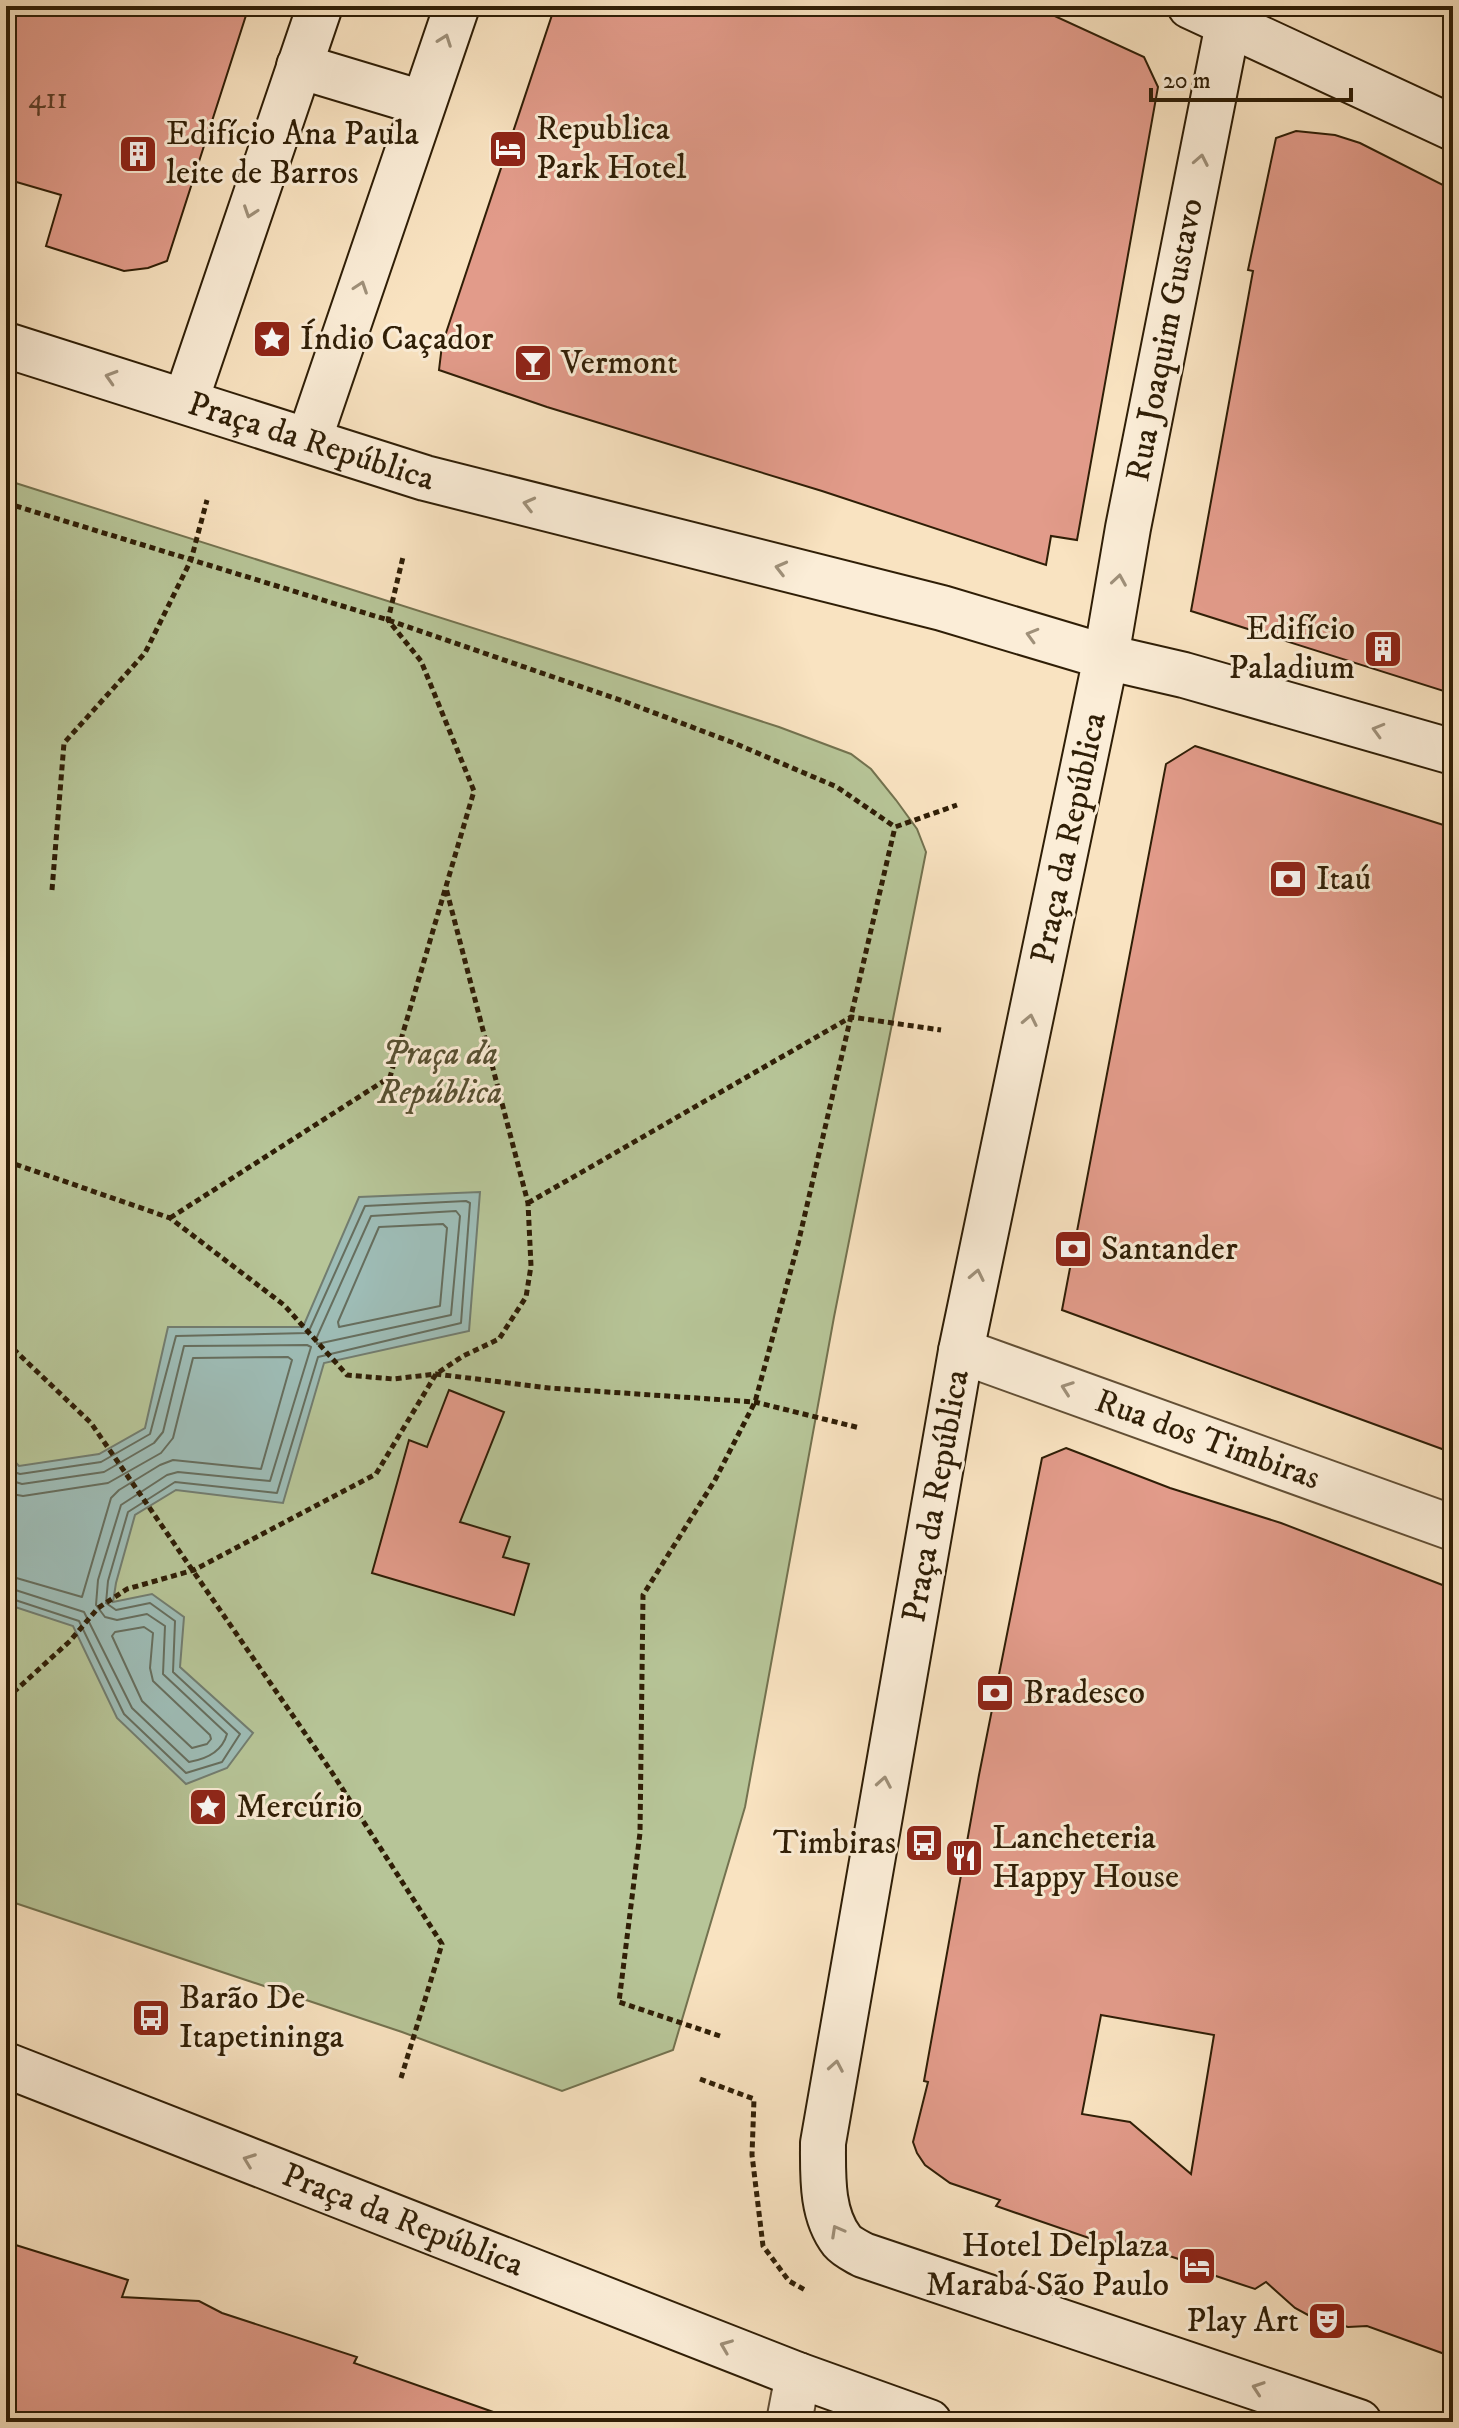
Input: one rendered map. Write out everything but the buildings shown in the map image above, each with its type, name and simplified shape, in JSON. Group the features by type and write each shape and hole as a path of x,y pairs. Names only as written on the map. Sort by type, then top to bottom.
{"main road":[{"path":"186,400 320,6"},
{"path":"309,440 457,6"},
{"path":"1209,15 1453,128"},
{"name":"Rua Joaquim Gustavo","path":"1106,657 1209,15"},
{"path":"299,66 422,103"},
{"name":"Praça da República","path":"6,345 425,478 942,608 1106,657 961,1351 823,2143 824,2187 830,2217 843,2242 863,2255 1359,2422"},
{"path":"1106,657 1184,675 1453,752"},
{"name":"Rua dos Timbiras","path":"961,1351 1453,1528"},
{"name":"Praça da República","path":"6,2065 798,2375 929,2422"},
{"path":"789,2422 798,2375"}],"path":[{"path":"52,890 64,743 145,653 191,560 207,500"},
{"path":"6,503 388,620 623,701 734,743 837,787 895,827"},
{"path":"388,620 403,557"},
{"path":"170,1218 390,1077 474,791 421,661 388,620"},
{"path":"895,827 957,805"},
{"path":"720,2036 619,2002 640,1833 643,1595 715,1480 755,1402 798,1244 895,827"},
{"path":"6,1699 70,1641 98,1608 127,1589 194,1570 376,1474 436,1374 463,1356 499,1339 526,1297 531,1266 528,1203 446,888"},
{"path":"528,1203 851,1017 941,1030"},
{"path":"6,1161 170,1218 284,1305 347,1375 393,1379 436,1374 549,1388 755,1402 860,1428"},
{"path":"6,1342 91,1423 331,1771 442,1944 401,2078"}],"green space":[{"name":"Praça da República","path":"6,480 580,662 779,727 851,754 871,769 917,829 926,852 834,1317 745,1807 673,2050 562,2091 402,2032 6,1900"}],"water":[{"path":"480,1192 469,1331 324,1363 283,1503 176,1490 135,1515 113,1602 152,1594 184,1617 180,1667 253,1733 227,1768 186,1784 117,1718 73,1626 6,1604 6,1452 19,1466 99,1454 145,1428 168,1327 303,1327 359,1197"}],"place":[{"name":"Republica Park Hotel","path":"508,149"},
{"name":"Edifício Ana Paula leite de Barros","path":"138,154"},
{"name":"Índio Caçador","path":"272,339"},
{"name":"Vermont","path":"533,363"},
{"name":"Edifício Paladium","path":"1383,649"},
{"name":"Itaú","path":"1288,879"},
{"name":"Santander","path":"1073,1249"},
{"name":"Bradesco","path":"995,1693"},
{"name":"Mercúrio","path":"208,1807"},
{"name":"Timbiras","path":"924,1843"},
{"name":"Lancheteria Happy House","path":"964,1858"},
{"name":"Barão De Itapetininga","path":"151,2018"},
{"name":"Hotel Delplaza Marabá São Paulo","path":"1197,2266"},
{"name":"Play Art","path":"1327,2321"}]}
